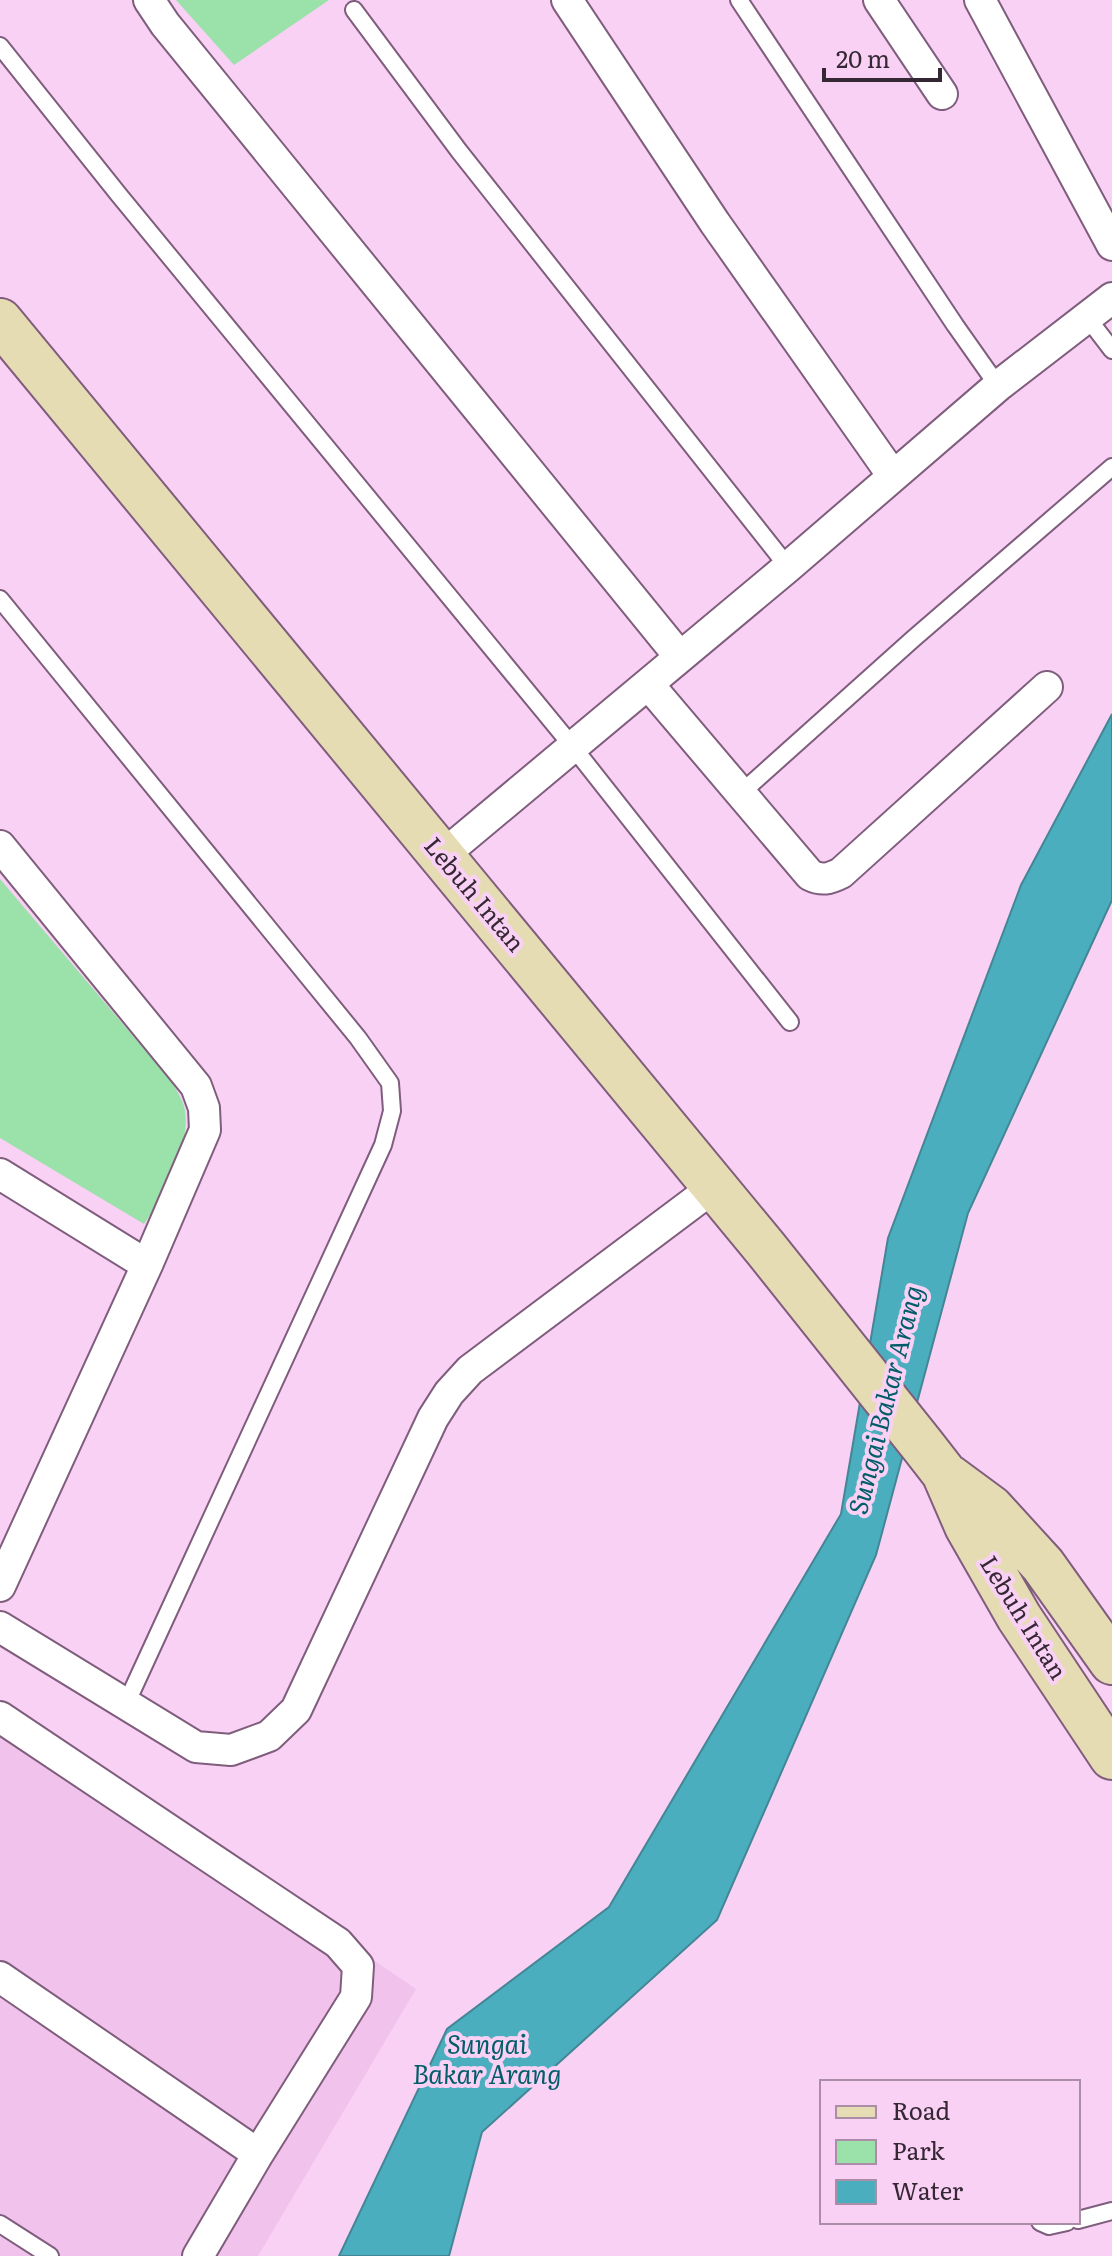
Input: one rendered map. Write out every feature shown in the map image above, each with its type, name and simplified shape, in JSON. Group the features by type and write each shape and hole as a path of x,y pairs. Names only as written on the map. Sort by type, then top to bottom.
{"main road":[{"name":"Lebuh Intan","path":"0,321 714,1187 934,1460 991,1508 1043,1565 1112,1662"},
{"name":"Lebuh Intan","path":"934,1460 967,1526 1019,1617 1112,1757"}],"street":[{"path":"149,0 165,24 680,657"},
{"path":"567,0 715,223 893,476"},
{"path":"879,0 942,94"},
{"path":"980,0 1112,245"},
{"path":"442,856 788,567 998,386 1112,298"},
{"path":"648,684 810,875 819,879 829,879 841,873 1047,687"},
{"path":"0,846 196,1086 204,1108 205,1130 147,1265 0,1586"},
{"path":"2,1182 147,1265"},
{"path":"0,1627 196,1747 231,1750 269,1736 296,1710 433,1418 449,1393 470,1370 714,1187"},
{"path":"0,1717 338,1943 358,1966 356,1997 198,2256"},
{"path":"0,1977 258,2154"}],"lane":[{"path":"739,0 998,386"},
{"path":"354,10 459,151 788,567"},
{"path":"0,46 573,747 790,1022"},
{"path":"1086,316 1112,350"},
{"path":"740,794 1112,467"},
{"path":"0,599 348,1026 390,1083 392,1111 383,1145 126,1704"},
{"path":"1080,2219 1112,2211"},
{"path":"0,2224 50,2256"}],"shaded area":[{"path":"0,1705 416,1989 258,2256 0,2256"}],"green space":[{"path":"176,0 329,0 234,65"},
{"path":"0,879 173,1083 183,1103 186,1120 181,1152 168,1183 144,1224 0,1138"}],"water":[{"name":"Sungai Bakar Arang","path":"1112,714 1112,900 968,1213 876,1555 717,1920 482,2132 449,2256 339,2256 447,2029 609,1907 841,1514 888,1238 1021,885"}]}
